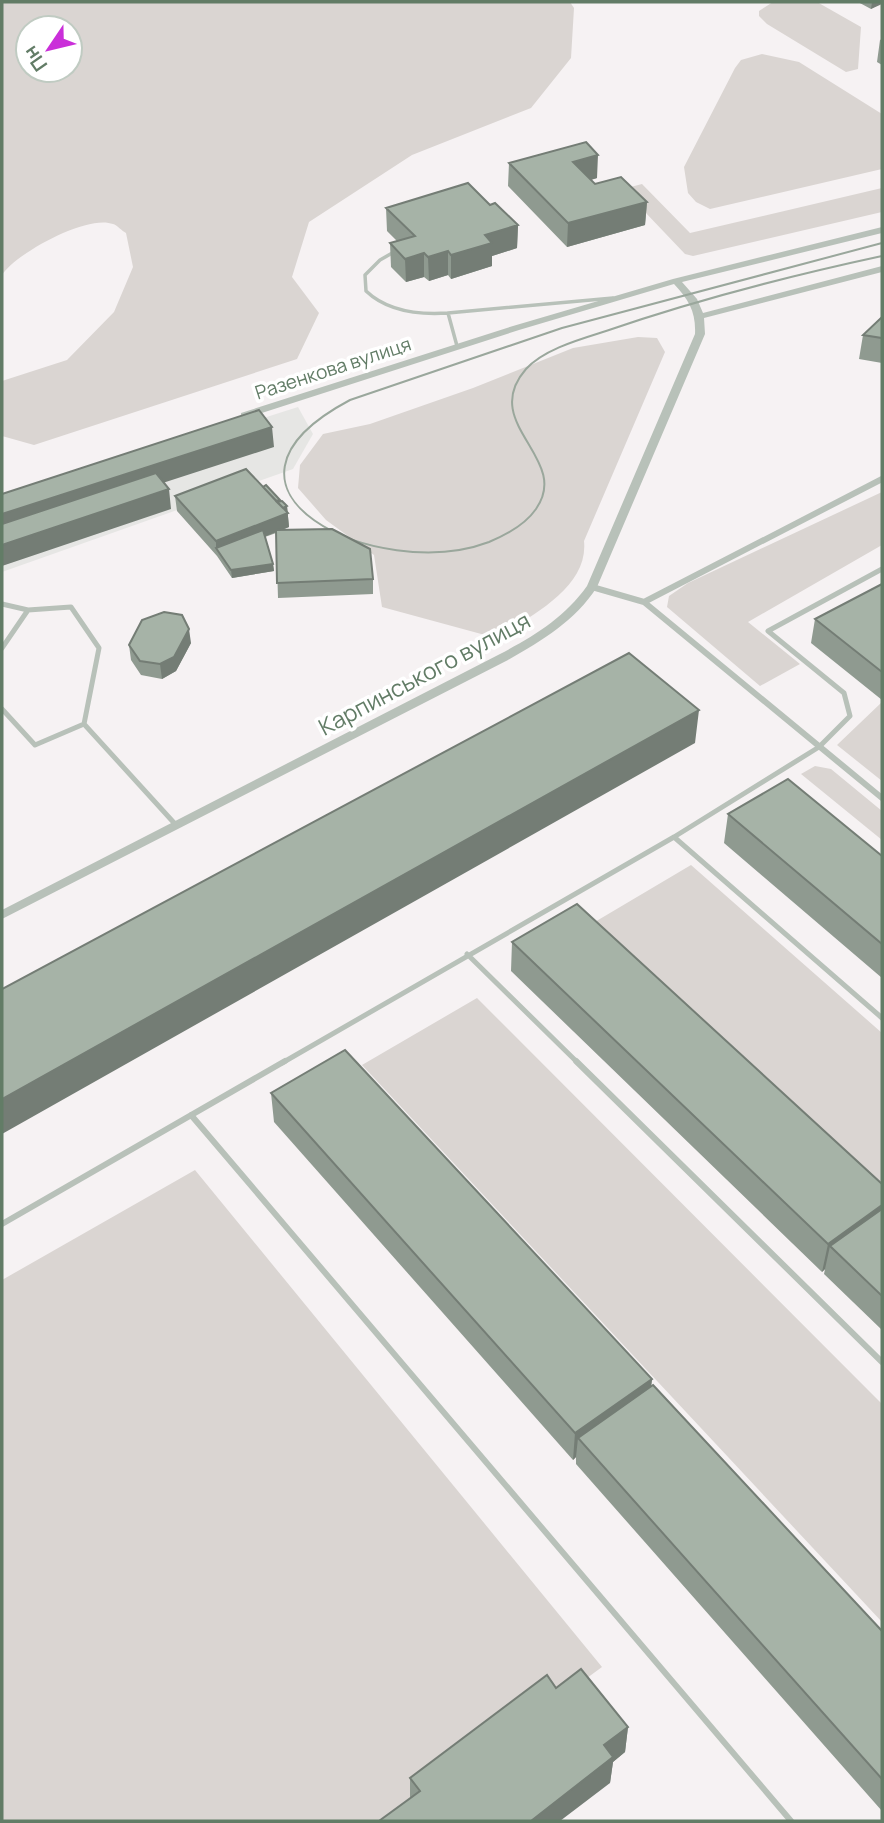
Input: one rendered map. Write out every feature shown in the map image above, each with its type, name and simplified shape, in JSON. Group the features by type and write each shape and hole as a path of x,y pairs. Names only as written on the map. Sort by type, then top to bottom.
{"street":[{"name":"Разенкова вулиця","path":"236,418 457,346 620,297 882,230"},
{"path":"676,281 698,303 701,316 882,270"},
{"name":"Карпинського вулиця","path":"2,915 538,638 581,604 592,587 700,334 701,316"},
{"path":"644,602 882,479"},
{"path":"592,587 644,602 882,798"}],"lane":[{"path":"404,248 376,261 365,270 362,277 366,290 376,301 400,310 448,313 575,299 620,297"},
{"path":"448,313 457,346"},
{"path":"2,1224 674,837 819,747 850,716 844,692 768,631 882,569"},
{"path":"2,604 28,610 71,607 99,648 84,724"},
{"path":"2,648 28,610"},
{"path":"2,709 35,745 84,724"},
{"path":"84,724 176,825"},
{"path":"674,837 882,1018"},
{"path":"467,954 882,1362"},
{"path":"191,1115 791,1821"}],"shaded area":[{"path":"2,2 570,2 574,8 571,58 531,108 412,155 309,222 292,277 319,313 297,359 34,445 2,436 2,381 67,360 114,312 133,267 126,233 115,225 101,222 70,230 53,238 9,266 2,275"},
{"path":"773,2 817,2 861,27 858,69 846,72 767,24 759,16 759,11"},
{"path":"762,54 799,62 882,114 882,169 710,209 696,202 688,193 684,167 735,68 741,60"},
{"path":"642,184 690,233 882,188 882,212 693,256 685,254 623,189"},
{"path":"638,337 657,338 665,352 584,541 583,558 577,573 567,587 540,610 496,638 382,607 374,555 326,520 298,488 300,465 323,434 370,424 473,388 573,348"},
{"path":"298,407 313,434 293,469 2,572 2,502"},
{"path":"882,492 882,545 748,622 800,664 760,686 667,607 669,596 688,583"},
{"path":"882,702 882,781 837,745"},
{"path":"815,766 831,769 882,811 882,840 801,774"},
{"path":"691,865 882,1033 882,1201 588,926"},
{"path":"477,998 882,1404 882,1622 362,1065"},
{"path":"195,1170 602,1667 392,1821 2,1821 2,1280"}],"building":[{"path":"586,142 598,155 573,162 595,184 621,177 647,202 568,223 509,163"},
{"path":"468,183 490,205 495,203 518,225 485,235 492,243 451,255 448,251 428,257 424,253 405,259 390,243 415,236 386,208"},
{"path":"882,317 882,338 863,335"},
{"path":"259,410 272,427 2,514 2,494"},
{"path":"246,469 288,513 216,541 175,496"},
{"path":"156,473 169,489 2,545 2,524"},
{"path":"266,485 280,500 276,501 263,487"},
{"path":"282,501 287,506 283,508 277,502"},
{"path":"332,529 370,549 373,579 277,583 276,530"},
{"path":"263,530 273,564 231,570 216,548"},
{"path":"882,584 882,672 815,619"},
{"path":"164,612 182,615 189,629 174,657 160,664 140,661 129,645 142,620"},
{"path":"629,653 699,710 2,1099 2,989"},
{"path":"788,779 882,856 882,944 728,814"},
{"path":"577,904 882,1184 882,1205 828,1244 512,942"},
{"path":"345,1050 652,1379 575,1433 271,1093"},
{"path":"882,1209 882,1296 830,1246"},
{"path":"653,1385 882,1631 882,1779 578,1438"},
{"path":"581,1669 628,1727 604,1745 613,1757 531,1821 379,1821 420,1791 410,1778 547,1675 556,1688"}],"tram line":[{"path":"882,243 562,328 350,400 303,434 285,466 290,496 314,520 352,539 397,550 444,552 489,542 521,525 536,509 544,491 543,473 512,407 514,389 526,369 534,362 574,341 674,309 778,280 882,256"}]}
